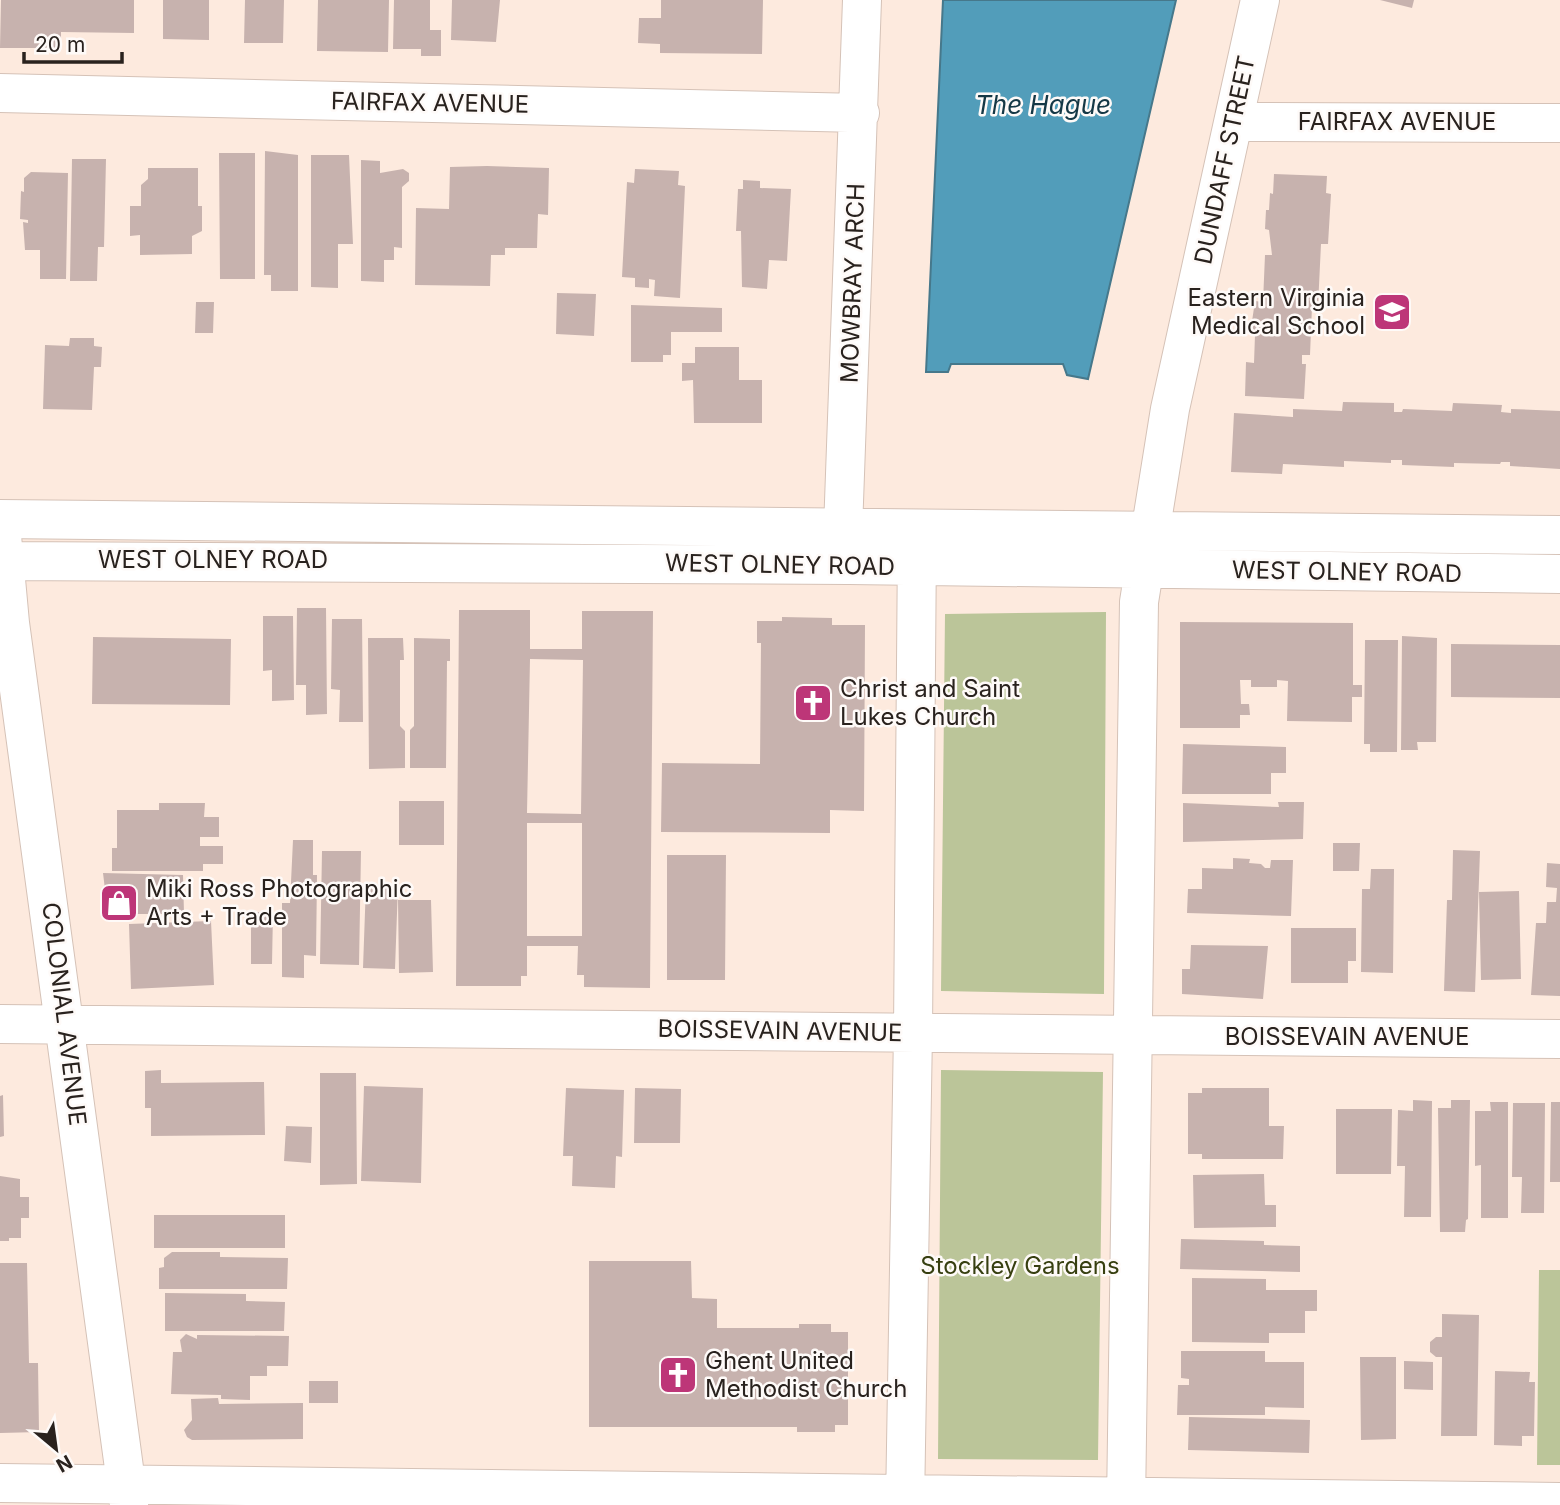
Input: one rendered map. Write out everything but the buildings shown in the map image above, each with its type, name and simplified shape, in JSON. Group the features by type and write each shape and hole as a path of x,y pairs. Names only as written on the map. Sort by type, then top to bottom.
{"street":[{"name":"MOWBRAY ARCH","path":"846,548 862,0"},
{"name":"DUNDAFF STREET","path":"1143,568 1170,409 1260,0"},
{"name":"FAIRFAX AVENUE","path":"0,93 860,113"},
{"name":"FAIRFAX AVENUE","path":"1235,122 1560,123"},
{"name":"WEST OLNEY ROAD","path":"0,521 846,548"},
{"name":"COLONIAL AVENUE","path":"0,521 2,561 128,1495"},
{"name":"WEST OLNEY ROAD","path":"2,561 917,548 1149,529 1560,535"},
{"name":"WEST OLNEY ROAD","path":"917,548 1143,568 1560,574"},
{"path":"905,1501 917,548"},
{"path":"1126,1500 1139,603 1143,568"},
{"name":"BOISSEVAIN AVENUE","path":"0,1024 1560,1038"},
{"path":"0,1483 128,1495 905,1501 1560,1502"}],"green space":[{"path":"1106,612 1104,994 941,991 945,614"},
{"name":"Stockley Gardens","path":"941,1070 1103,1072 1098,1460 938,1459"},
{"path":"1539,1270 1560,1270 1560,1465 1537,1465"}],"water":[{"name":"The Hague","path":"943,0 1176,0 1088,379 1067,375 1063,364 951,364 948,372 926,372"}],"place":[{"name":"Eastern Virginia Medical School","path":"1392,312"},
{"name":"Christ and Saint Lukes Church","path":"813,703"},
{"name":"Miki Ross Photographic Arts + Trade","path":"119,903"},
{"name":"Ghent United Methodist Church","path":"678,1375"}]}
